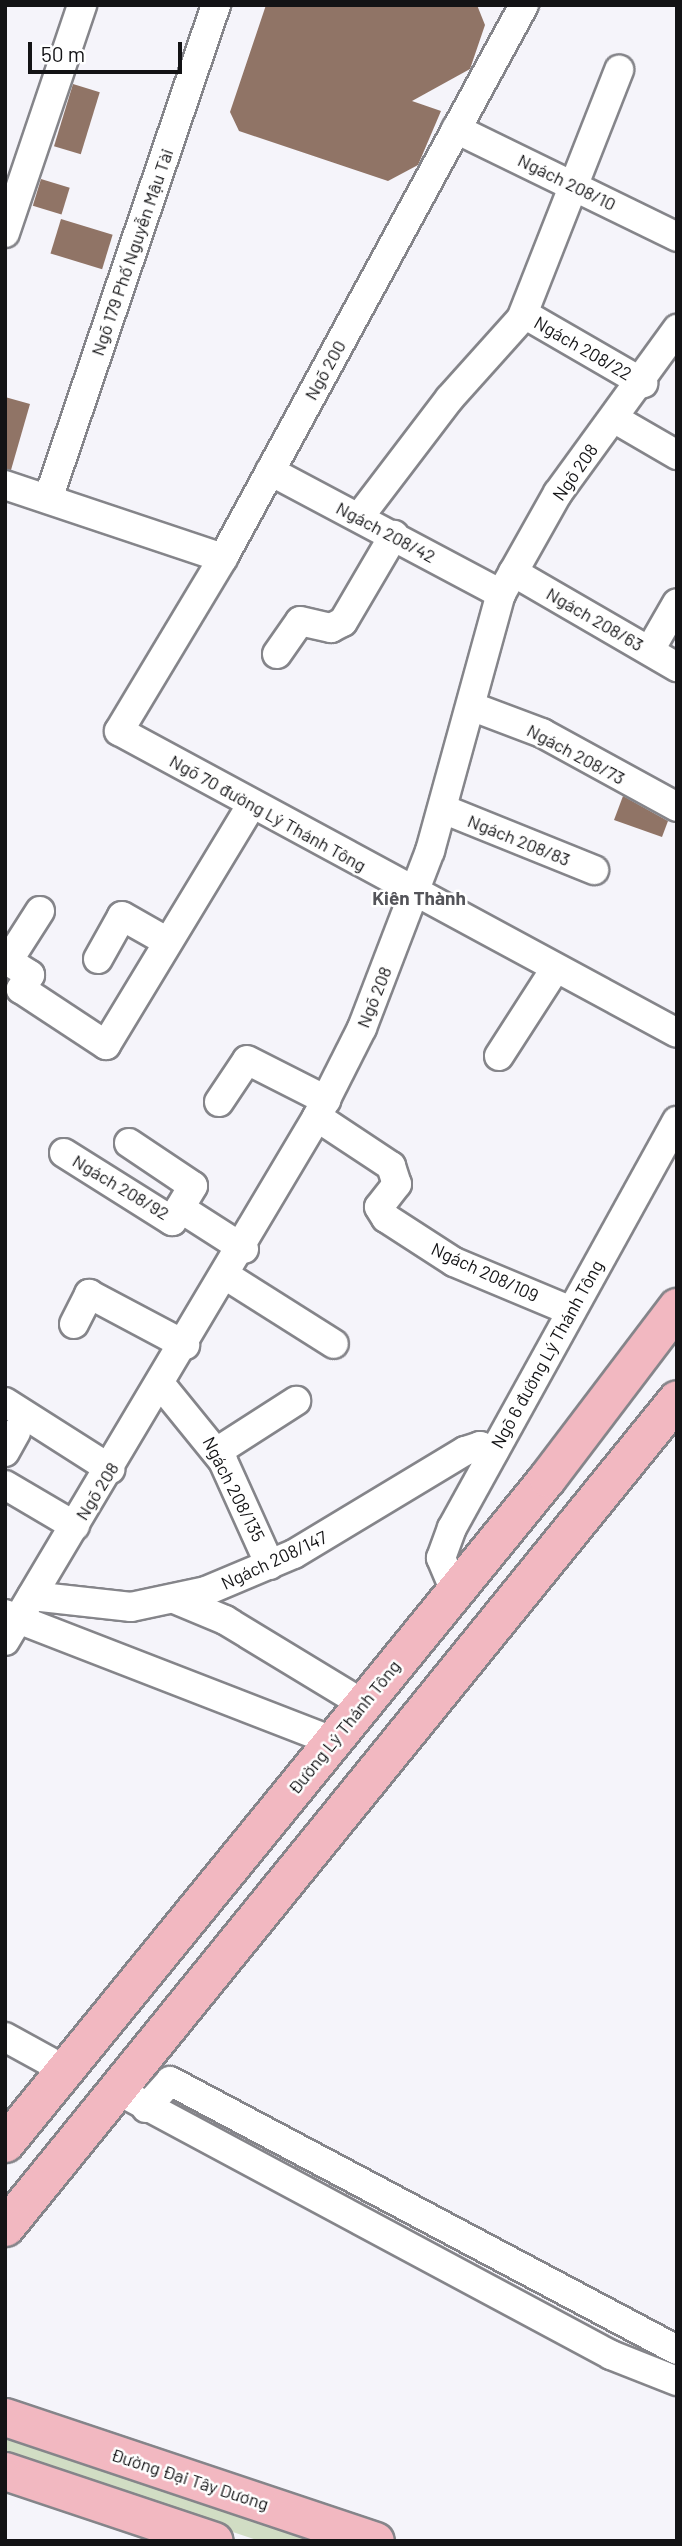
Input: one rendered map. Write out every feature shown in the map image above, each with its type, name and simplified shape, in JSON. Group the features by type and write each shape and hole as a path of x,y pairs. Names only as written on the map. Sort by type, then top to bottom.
{"main road":[{"name":"Đường Lý Thánh Tông","path":"5,2143 576,1441 677,1307"},
{"path":"5,2227 131,2099 677,1399"},
{"path":"576,1441 621,1470"},
{"name":"Đường Đại Tây Dương","path":"5,2417 375,2541"},
{"path":"5,2471 214,2541"}],"street":[{"path":"5,233 82,5"},
{"name":"Ngõ 179 Phố Nguyễn Mậu Tài","path":"48,499 216,5"},
{"name":"Ngõ 200","path":"119,731 223,558 524,5"},
{"path":"360,516 524,314 619,70"},
{"name":"Ngách 208/10","path":"456,130 575,185 677,237"},
{"name":"Ngách 208/22","path":"524,314 643,383"},
{"name":"Ngõ 208","path":"15,1617 75,1526 228,1277 322,1108 362,1028 414,894 443,810 473,707 484,644 507,583 558,493 643,383 677,329"},
{"path":"615,419 677,455"},
{"name":"Ngách 208/42","path":"270,471 394,535 507,583"},
{"path":"5,485 223,558"},
{"path":"277,654 300,621 331,628 343,622 394,535"},
{"name":"Ngách 208/63","path":"507,583 650,650 677,667"},
{"path":"650,650 677,603"},
{"name":"Ngách 208/73","path":"473,707 542,733 677,807"},
{"name":"Ngõ 70 đường Lý Thánh Tông","path":"119,731 414,894 677,1033"},
{"path":"40,911 8,961 30,975 21,989 106,1045 166,941 252,804"},
{"name":"Ngách 208/83","path":"443,810 594,870"},
{"path":"98,959 122,916 166,941"},
{"path":"499,1056 555,969"},
{"path":"219,1102 247,1060 322,1108"},
{"name":"Ngách 208/109","path":"322,1108 391,1166 397,1184 379,1207 386,1218 454,1262 571,1311"},
{"name":"Ngõ 6 đường Lý Thánh Tông","path":"455,1591 443,1566 443,1548 677,1121"},
{"path":"129,1143 193,1186 180,1208"},
{"name":"Ngách 208/92","path":"64,1153 172,1221 180,1208 244,1249"},
{"path":"228,1277 334,1344"},
{"path":"74,1324 89,1294 185,1345"},
{"name":"Ngách 208/135","path":"162,1386 218,1451 270,1565"},
{"path":"218,1451 296,1401"},
{"path":"5,1402 110,1469"},
{"name":"Ngách 208/147","path":"15,1617 177,1601 270,1565 465,1451 480,1446 494,1451"},
{"path":"5,1485 75,1526"},
{"path":"177,1601 225,1620 363,1704"},
{"path":"15,1617 333,1741"},
{"path":"5,2037 65,2070"},
{"path":"131,2099 170,2081 498,2275 611,2355 677,2381"},
{"path":"498,2275 677,2350"}],"green space":[{"path":"5,2433 329,2541 260,2541 5,2456"}],"building":[{"path":"266,5 477,5 485,25 470,69 412,101 441,111 418,165 388,181 239,131 230,112"},
{"path":"73,84 100,92 81,154 54,146"},
{"path":"41,179 70,188 62,215 33,206"},
{"path":"61,219 113,235 102,269 50,253"},
{"path":"5,397 30,404 11,470 5,469"},
{"path":"623,796 668,821 662,837 614,820"}],"district":[{"name":"Kiên Thành","path":"419,898"}]}
